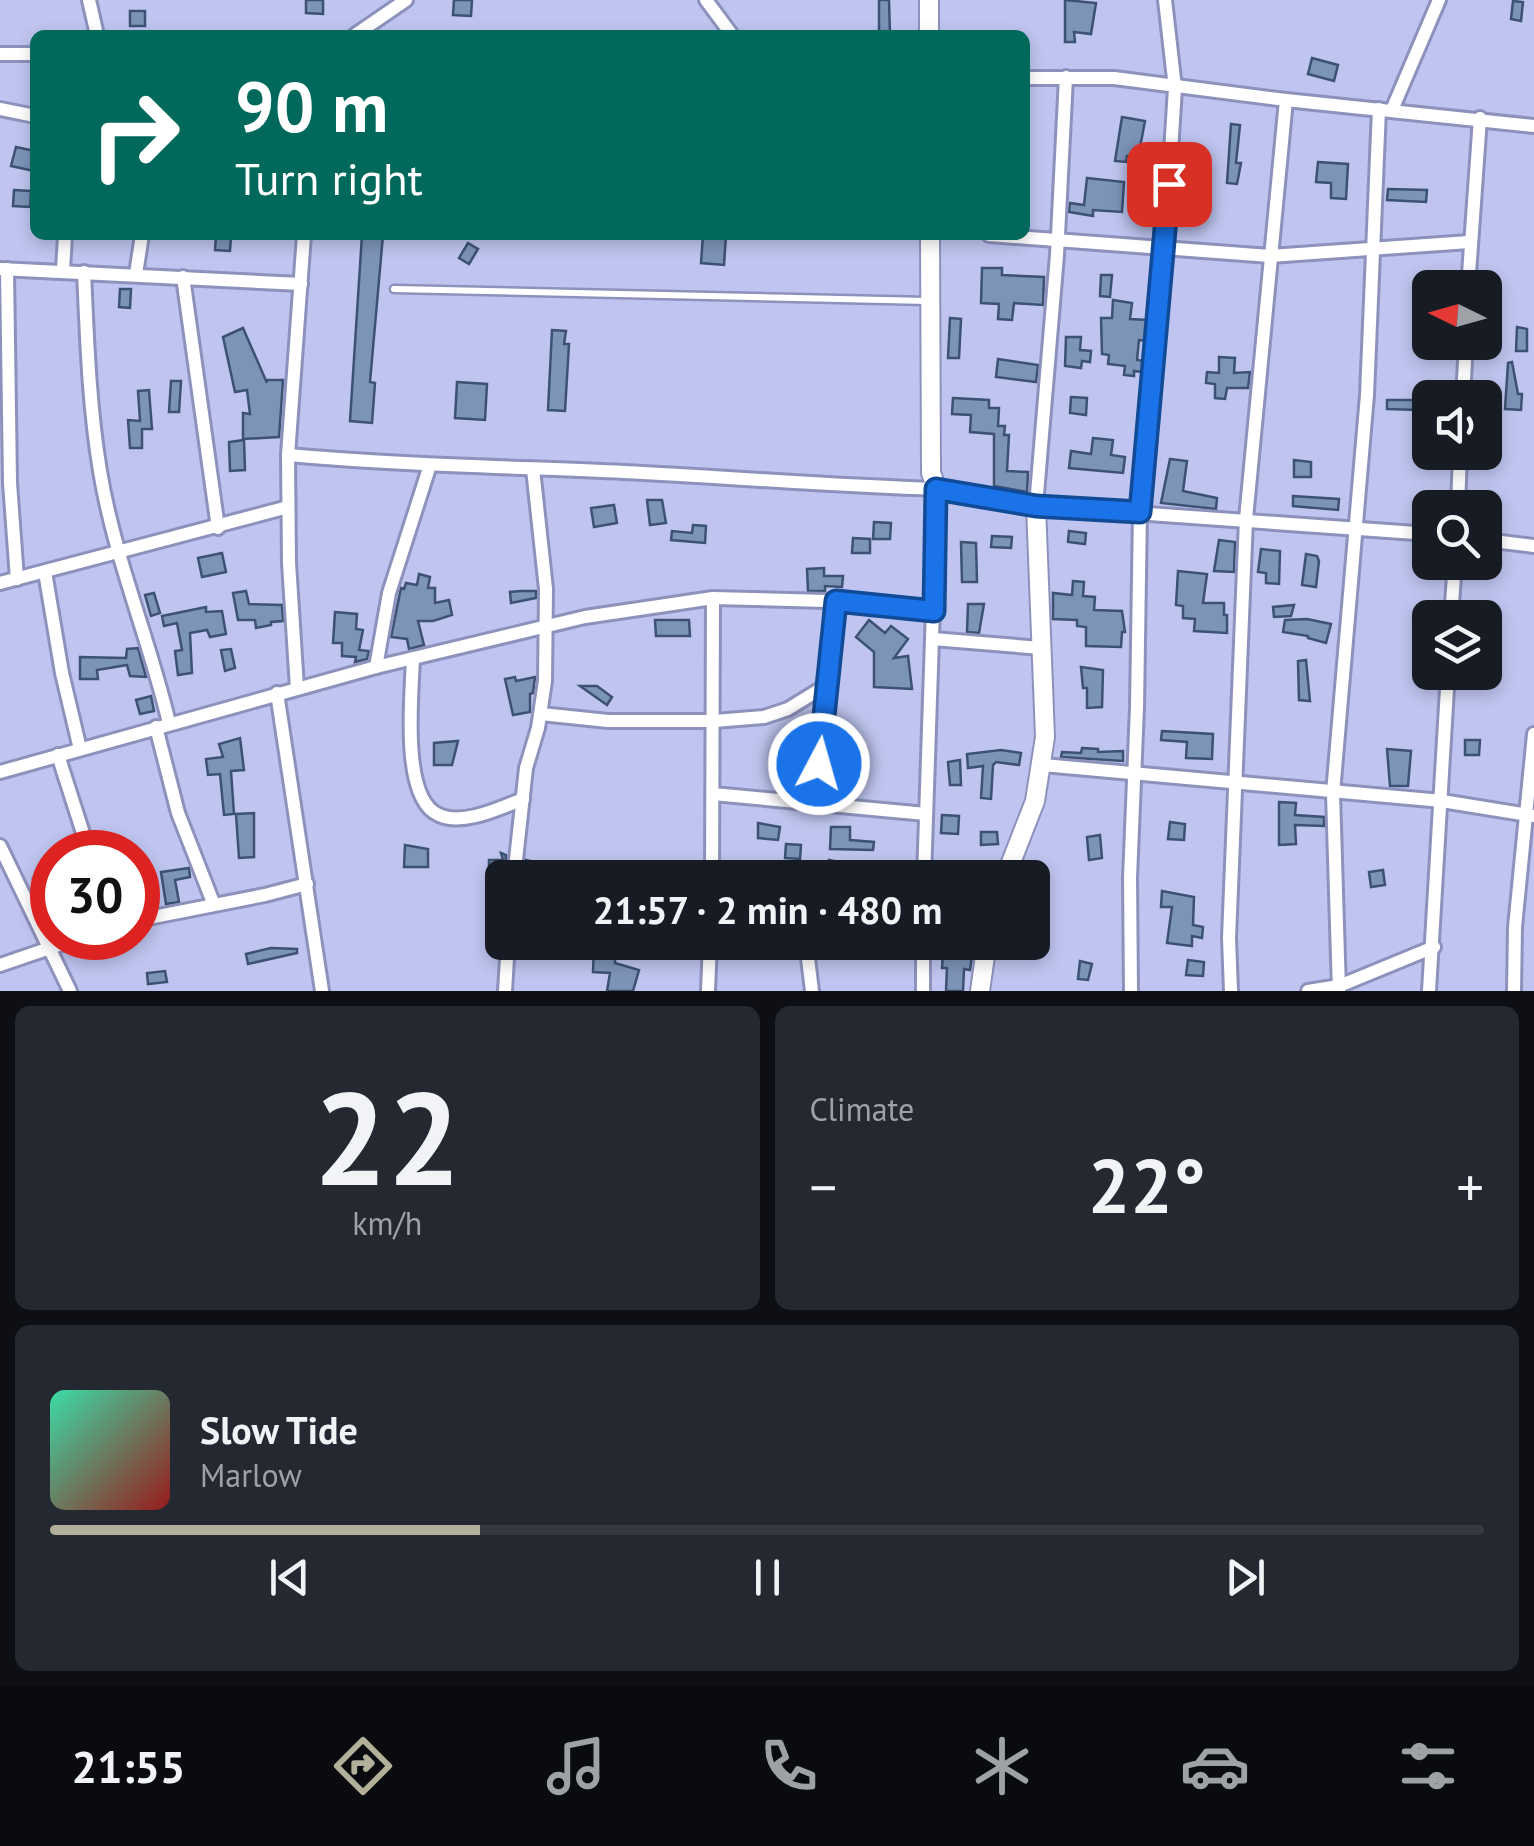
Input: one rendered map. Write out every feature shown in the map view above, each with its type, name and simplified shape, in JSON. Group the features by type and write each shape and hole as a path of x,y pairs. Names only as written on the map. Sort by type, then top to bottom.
{"street":[{"path":"88,0 97,30"},
{"path":"362,30 406,0"},
{"path":"706,0 728,30"},
{"path":"929,0 929,30"},
{"path":"1339,988 1333,793 1366,395 1372,250 1386,110 1438,0"},
{"path":"1131,991 1140,512 1165,248 1175,88 1167,2"},
{"path":"0,54 30,54"},
{"path":"1030,78 1114,78 1175,88 1534,126"},
{"path":"1012,860 1036,801 1045,737 1036,506 1058,239 1066,78"},
{"path":"1230,991 1246,519 1286,100"},
{"path":"0,109 30,115"},
{"path":"1469,270 1480,118"},
{"path":"1030,237 1270,256 1470,242"},
{"path":"62,272 65,240"},
{"path":"136,274 141,240"},
{"path":"297,688 288,563 288,455 304,240"},
{"path":"925,860 936,489 930,473 930,240"},
{"path":"17,579 4,269 301,284"},
{"path":"84,272 90,398 100,472 119,554 141,620 178,813 214,904"},
{"path":"183,277 218,528"},
{"path":"288,455 936,489 1036,506 1412,532"},
{"path":"376,667 388,593 430,465"},
{"path":"516,860 526,768 541,714 547,626 544,554 533,469"},
{"path":"0,583 288,508"},
{"path":"1502,542 1534,546"},
{"path":"45,572 62,674 80,748"},
{"path":"0,772 376,667 585,617 713,598 836,601 934,611"},
{"path":"712,860 713,598"},
{"path":"815,804 836,601"},
{"path":"933,639 1041,648"},
{"path":"413,658 411,754 423,803 440,816 466,817 522,799"},
{"path":"541,714 608,721 714,721 776,713 827,685"},
{"path":"1429,991 1447,690"},
{"path":"277,694 322,991"},
{"path":"1514,991 1515,927 1531,816 1534,734"},
{"path":"58,755 82,830"},
{"path":"1043,765 1442,801 1531,816"},
{"path":"712,794 926,814"},
{"path":"0,846 30,904"},
{"path":"160,915 307,884"},
{"path":"1308,991 1339,988 1434,946"},
{"path":"0,965 30,954"},
{"path":"54,960 70,991"},
{"path":"504,991 507,960"},
{"path":"708,991 709,960"},
{"path":"808,960 812,991"},
{"path":"923,960 923,991"},
{"path":"980,991 984,960"}],"lane":[{"path":"394,289 930,301"}],"building":[{"path":"306,0 323,0 323,14 306,13"},
{"path":"454,0 472,0 471,16 453,15"},
{"path":"879,0 889,0 890,30 879,30"},
{"path":"1065,0 1096,3 1091,34 1074,32 1075,42 1065,42"},
{"path":"1513,1 1523,2 1521,21 1511,19"},
{"path":"130,11 145,11 145,26 130,26"},
{"path":"1312,58 1338,65 1334,81 1308,74"},
{"path":"1122,117 1145,121 1138,158 1127,156 1126,162 1115,161"},
{"path":"1231,124 1240,125 1237,184 1227,183"},
{"path":"16,147 30,150 30,170 11,166"},
{"path":"1318,162 1348,164 1346,199 1331,198 1331,183 1316,182"},
{"path":"1087,178 1124,182 1122,212 1093,210 1093,216 1069,212 1070,203 1084,205"},
{"path":"1388,189 1427,190 1426,202 1387,200"},
{"path":"14,190 30,191 30,207 13,206"},
{"path":"216,240 231,240 230,251 215,250"},
{"path":"362,240 383,240 370,382 375,383 372,423 350,421"},
{"path":"703,240 726,240 724,265 701,263"},
{"path":"468,243 478,249 469,264 459,258"},
{"path":"982,268 1002,268 1002,275 1044,277 1043,305 1014,303 1012,320 998,319 999,304 981,303"},
{"path":"1101,275 1112,275 1110,297 1100,296"},
{"path":"120,289 131,289 130,308 119,307"},
{"path":"1113,300 1132,303 1130,319 1148,320 1146,341 1139,340 1137,360 1144,361 1143,372 1134,371 1134,376 1124,375 1125,366 1108,364 1109,355 1102,354 1101,318 1112,318"},
{"path":"950,318 961,319 959,358 948,358"},
{"path":"1517,327 1527,329 1527,351 1516,351"},
{"path":"243,328 267,383 266,380 283,380 279,437 243,439 243,413 250,414 247,390 235,392 223,337"},
{"path":"552,330 566,331 564,344 569,344 565,411 548,410"},
{"path":"1066,337 1081,337 1080,350 1091,351 1090,362 1082,361 1081,368 1065,366"},
{"path":"1219,357 1235,358 1234,373 1250,372 1248,388 1227,388 1225,399 1215,398 1215,384 1206,383 1207,372 1219,373"},
{"path":"998,359 1038,365 1036,382 996,377"},
{"path":"1512,362 1518,394 1522,394 1521,410 1505,409 1508,363"},
{"path":"171,381 181,381 179,412 169,412"},
{"path":"457,382 487,384 485,420 455,418"},
{"path":"149,390 152,429 142,429 142,448 130,448 128,420 140,421 138,391"},
{"path":"1071,397 1087,398 1086,415 1070,413"},
{"path":"953,398 989,400 989,408 999,408 998,426 1005,426 1004,435 1009,435 1007,471 1028,472 1027,492 994,486 994,434 970,432 971,415 952,414"},
{"path":"1387,400 1412,400 1412,410 1387,409"},
{"path":"1093,438 1113,440 1111,455 1125,457 1123,473 1069,468 1071,451 1091,454"},
{"path":"244,440 245,470 230,471 229,442"},
{"path":"1170,459 1187,461 1183,491 1217,498 1216,509 1161,503"},
{"path":"1294,460 1311,462 1311,477 1294,477"},
{"path":"1293,496 1339,499 1338,510 1293,506"},
{"path":"647,500 662,500 666,523 650,525"},
{"path":"614,505 617,523 594,527 591,508"},
{"path":"874,522 891,523 890,539 873,539"},
{"path":"693,525 706,526 705,543 671,540 672,531 692,533"},
{"path":"1069,531 1086,533 1085,544 1068,542"},
{"path":"992,536 1012,537 1011,548 991,547"},
{"path":"853,538 870,539 870,553 852,553"},
{"path":"1219,540 1235,542 1234,572 1214,571"},
{"path":"961,542 976,543 977,582 962,582"},
{"path":"1261,549 1280,551 1279,584 1266,583 1266,573 1258,572"},
{"path":"222,553 226,572 202,577 198,558"},
{"path":"1306,554 1317,556 1319,561 1316,587 1302,585"},
{"path":"824,568 824,576 843,576 842,587 808,591 807,569"},
{"path":"1178,571 1207,574 1203,603 1224,603 1227,633 1194,631 1195,619 1183,618 1183,606 1176,605"},
{"path":"419,574 430,577 428,588 435,588 435,603 449,600 452,615 418,621 424,645 409,649 407,639 391,637 401,588 406,583 417,585"},
{"path":"1073,581 1084,582 1083,596 1095,597 1094,610 1122,611 1125,632 1121,647 1086,646 1086,627 1077,626 1077,620 1053,619 1053,593 1072,595"},
{"path":"246,591 249,604 282,605 283,621 256,628 255,620 238,620 233,593"},
{"path":"536,591 536,598 511,603 510,592"},
{"path":"154,593 160,613 151,616 145,595"},
{"path":"968,604 984,604 979,633 967,632"},
{"path":"1294,605 1291,616 1274,617 1273,607"},
{"path":"206,607 206,612 222,611 226,634 210,637 207,630 190,633 192,673 178,675 175,651 182,650 177,623 164,626 162,616"},
{"path":"335,612 357,614 356,629 363,630 359,650 369,651 367,659 355,662 356,657 342,656 342,643 333,643"},
{"path":"655,620 689,620 690,636 656,636"},
{"path":"869,620 885,633 891,626 908,639 894,658 908,656 912,689 874,687 874,652 856,637"},
{"path":"1285,620 1331,624 1326,643 1283,632"},
{"path":"138,648 146,677 130,676 127,665 97,670 98,679 80,679 80,657 126,658 127,649"},
{"path":"231,649 235,668 225,671 221,650"},
{"path":"1306,660 1310,701 1299,700 1298,661"},
{"path":"1081,667 1103,670 1102,707 1087,708"},
{"path":"515,677 516,681 535,677 530,712 513,715 505,679"},
{"path":"580,686 597,686 612,697 607,705"},
{"path":"151,696 154,711 140,714 136,700"},
{"path":"1162,731 1213,734 1212,759 1186,758 1187,742 1161,740"},
{"path":"240,738 244,770 231,771 234,814 224,815 220,774 208,775 206,759 223,757 219,744"},
{"path":"1465,740 1480,740 1479,755 1465,755"},
{"path":"458,741 452,765 434,765 434,743"},
{"path":"1082,748 1123,751 1123,761 1061,757 1062,752 1081,753"},
{"path":"1387,749 1411,751 1408,786 1390,786"},
{"path":"1001,750 1021,753 1019,765 996,762 991,799 981,798 983,766 968,768 967,754"},
{"path":"960,760 961,785 950,785 948,762"},
{"path":"1279,802 1296,803 1295,815 1324,817 1324,826 1295,825 1296,844 1279,845"},
{"path":"254,813 254,857 239,858 236,814"},
{"path":"942,815 959,816 958,834 941,833"},
{"path":"1170,822 1185,824 1184,840 1168,839"},
{"path":"758,823 780,827 778,840 758,838"},
{"path":"831,827 850,827 850,840 874,842 873,850 830,849"},
{"path":"981,832 997,832 998,844 981,845"},
{"path":"1100,835 1102,858 1089,860 1087,837"},
{"path":"786,844 801,845 800,859 785,858"},
{"path":"405,845 428,849 428,867 404,867"},
{"path":"189,868 190,877 175,880 179,902 166,904 161,872"},
{"path":"1383,870 1385,885 1371,887 1369,872"},
{"path":"1162,891 1194,897 1193,925 1203,927 1202,938 1192,936 1192,946 1167,943 1172,907 1161,907"},
{"path":"271,948 297,949 297,953 248,964 246,954"},
{"path":"593,960 615,960 639,970 633,991 607,991 610,973 593,972"},
{"path":"943,960 971,960 970,970 964,969 963,991 946,991 947,968 942,968"},
{"path":"1188,960 1204,962 1203,976 1186,975"},
{"path":"1080,961 1092,964 1088,980 1078,979"},
{"path":"165,971 167,982 148,984 147,973"}],"route":[{"path":"819,764 836,601 934,611 936,489 1036,506 1140,512 1169,184"}]}
